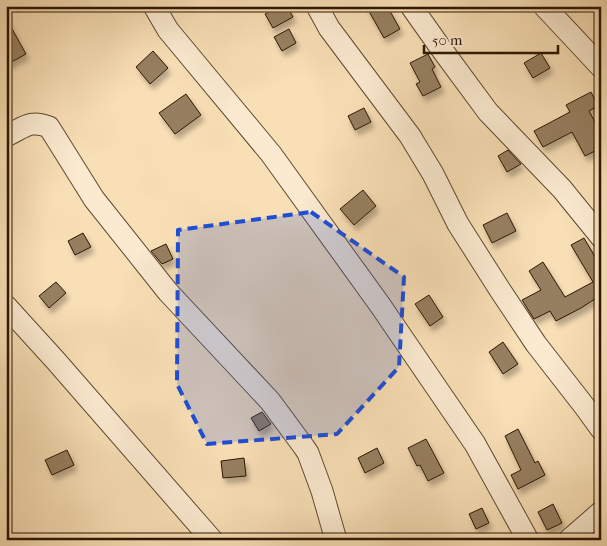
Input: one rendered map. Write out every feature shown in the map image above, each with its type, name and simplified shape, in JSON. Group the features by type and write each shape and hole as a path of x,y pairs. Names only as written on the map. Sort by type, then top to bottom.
{"street":[{"path":"154,6 168,30 271,154 380,305 482,456 528,540"},
{"path":"317,6 330,28 410,136 433,174 458,224 505,298 536,344 601,429"},
{"path":"412,6 488,112 562,189 601,237"},
{"path":"544,6 601,68"},
{"path":"6,136 24,126 39,123 49,127 94,199 168,292 270,401 308,453 322,491 336,540"},
{"path":"6,306 63,368 212,540"},
{"path":"569,540 601,512"}],"highlighted area":[{"path":"311,212 404,277 399,367 337,434 207,444 177,384 178,230"}],"building":[{"path":"280,6 287,6 293,17 273,28 265,14"},
{"path":"366,6 387,6 400,29 384,38"},
{"path":"6,18 26,54 6,65"},
{"path":"289,29 296,43 282,51 274,37"},
{"path":"153,51 168,68 150,84 136,67"},
{"path":"541,53 550,68 533,78 524,63"},
{"path":"428,54 435,67 432,69 441,87 423,96 416,84 420,82 410,63"},
{"path":"591,92 598,106 589,111 601,133 601,148 585,156 572,132 543,147 534,131 570,112 566,105"},
{"path":"186,94 201,115 175,134 159,113"},
{"path":"364,108 371,122 355,130 348,116"},
{"path":"508,150 521,164 507,172 498,156"},
{"path":"363,190 376,206 354,225 340,209"},
{"path":"507,213 516,231 492,243 483,225"},
{"path":"83,233 91,247 75,255 68,241"},
{"path":"584,238 601,267 601,295 556,321 550,311 534,319 522,300 541,290 529,271 543,262 565,297 593,282 571,245"},
{"path":"166,244 173,259 162,264 151,251"},
{"path":"56,282 66,293 49,308 39,296"},
{"path":"429,295 443,317 430,326 415,304"},
{"path":"503,342 518,364 503,374 489,352"},
{"path":"262,412 271,424 259,431 251,418"},
{"path":"518,429 535,463 538,461 545,475 518,489 511,475 521,470 505,436"},
{"path":"426,439 444,473 428,481 420,465 417,466 408,448"},
{"path":"377,448 384,463 365,473 358,458"},
{"path":"67,450 74,465 52,475 45,460"},
{"path":"244,458 246,476 223,478 221,461"},
{"path":"553,504 562,523 547,530 538,512"},
{"path":"482,508 489,523 476,529 469,514"}]}
